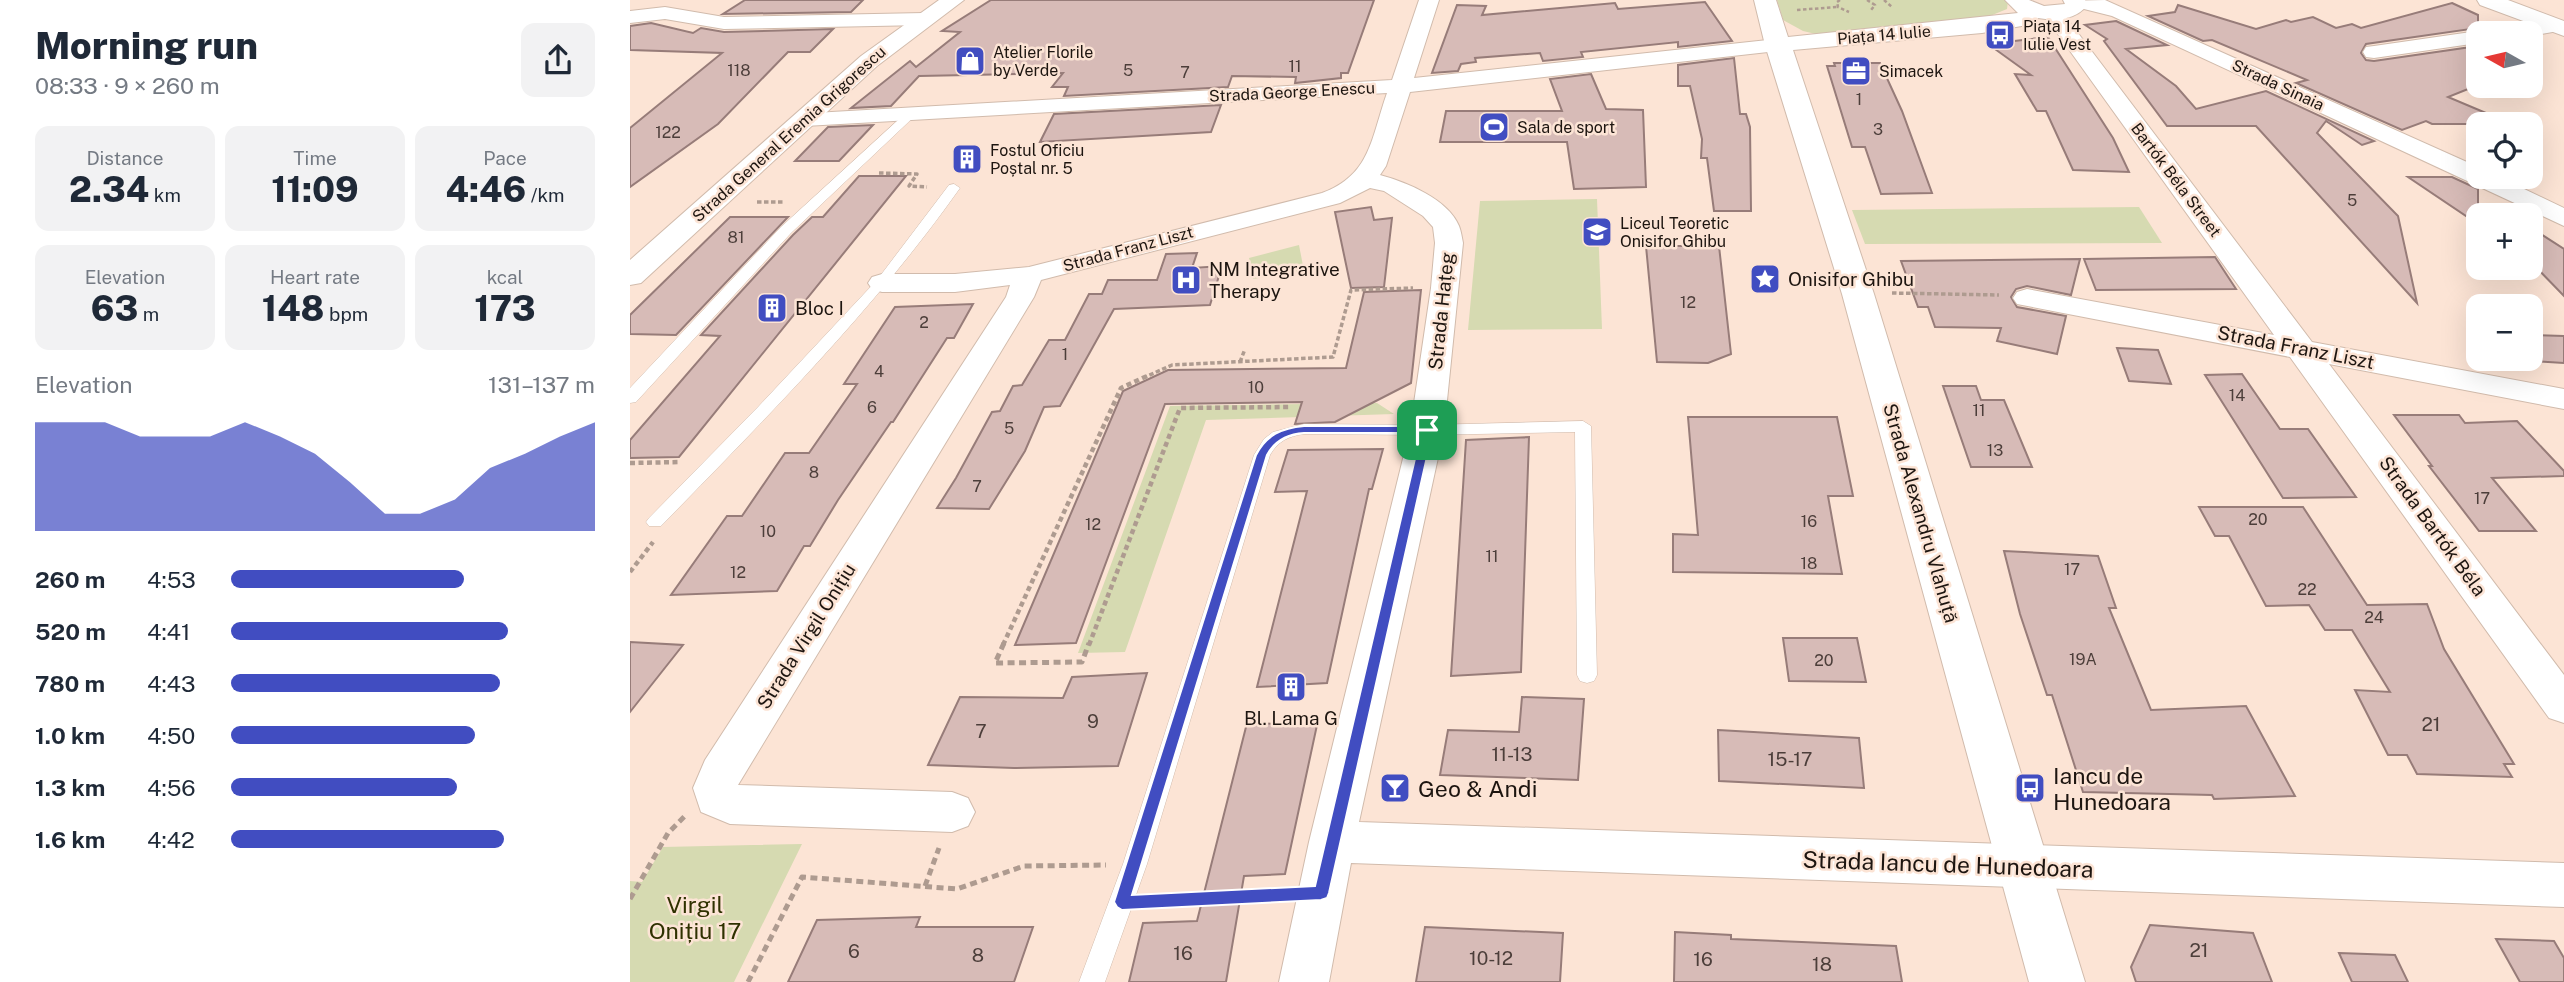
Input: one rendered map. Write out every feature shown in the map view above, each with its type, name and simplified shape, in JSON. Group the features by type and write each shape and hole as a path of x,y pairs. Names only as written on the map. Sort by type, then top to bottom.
{"main road":[{"name":"Strada General Eremia Grigorescu","path":"630,276 889,45 953,0"},
{"path":"1765,0 1777,45"},
{"path":"2488,0 2562,27"},
{"name":"Piața 14 Iulie","path":"1777,45 1982,26 2025,19 2050,5"},
{"name":"Strada Alexandru Vlahuță","path":"1777,45 1856,289 2057,982"}],"street":[{"path":"665,13 685,0"},
{"path":"1366,179 1374,166 1429,0"},
{"name":"Strada Sinaia","path":"2050,5 2101,5 2119,12 2466,170"},
{"name":"Bartók Béla Street","path":"2050,5 2301,347"},
{"path":"630,17 665,13 724,23 924,19"},
{"path":"2543,29 2562,27"},
{"path":"2374,52 2466,39"},
{"name":"Strada George Enescu","path":"805,119 1400,86 1777,45"},
{"name":"Strada Franz Liszt","path":"882,283 980,281 1029,275 1331,198 1355,188 1366,179"},
{"name":"Strada Hațeg","path":"1304,982 1332,842 1427,430 1449,243 1446,226 1432,210 1393,186 1366,179"},
{"name":"Strada Sinaia","path":"2505,189 2564,218"},
{"name":"Strada Virgil Onițiu","path":"715,788 720,773 1020,297 1029,275"},
{"name":"Strada Franz Liszt","path":"2027,298 2301,347 2564,399"},
{"name":"Strada Bartók Béla","path":"2301,347 2564,706"},
{"path":"715,788 717,798 730,804 952,812"},
{"name":"Strada Iancu de Hunedoara","path":"1332,842 2564,885"}],"lane":[{"path":"630,398 814,203 912,113"},
{"path":"655,522 882,283 954,188"},
{"path":"1092,982 1135,864 1267,443 1289,430 1304,429 1427,430 1583,426 1587,676"}],"path":[{"path":"1838,7 1836,5 1840,0"},
{"path":"1867,0 1873,3 1886,2"},
{"path":"1864,12 1873,10 1873,3"},
{"path":"1791,10 1838,7 1852,12"},
{"path":"846,173 917,174 909,186 954,188"},
{"path":"745,202 814,203"},
{"path":"1301,407 1180,408 1082,662 995,663 1121,388 1172,365 1332,357 1351,290 1413,288"},
{"path":"1856,289 1915,295 1991,294 2027,298"},
{"path":"1240,362 1245,349"},
{"path":"630,463 715,460"},
{"path":"630,572 658,537 655,522"},
{"path":"630,899 668,833 715,788"},
{"path":"748,982 802,877 957,889 1024,866 1135,864"},
{"path":"1122,902 1321,893"}],"green space":[{"path":"1777,0 2008,1 2007,9 1985,18 1820,35 1803,31 1783,20"},
{"path":"1597,199 1602,329 1468,330 1480,201"},
{"path":"2139,207 2162,243 1865,244 1852,210"},
{"path":"1299,245 1304,271 1253,279 1249,258"},
{"path":"1377,403 1394,414 1206,420 1125,652 1078,653 1170,406"},
{"name":"Virgil Onițiu 17","path":"802,844 734,982 630,982 630,881 642,882 663,847"}],"building":[{"path":"745,0 863,0 851,12 723,14"},
{"path":"991,0 1374,0 1348,73 1341,73 1341,78 1295,83 1296,77 1232,76 1228,87 1064,96 1068,87 1052,87 1063,73 919,76 891,106 851,108 910,61 916,67 960,32 942,31"},
{"path":"1705,2 1732,41 1678,47 1678,42 1581,52 1583,57 1543,61 1540,53 1475,58 1476,62 1461,64 1458,71 1432,73 1457,5 1486,6 1482,15 1615,3 1618,9"},
{"path":"2452,3 2478,15 2478,21 2466,21 2466,30 2366,44 2361,53 2366,60 2374,61 2466,48 2466,90 2448,97 2484,112 2466,112 2466,124 2432,124 2426,121 2402,130 2296,83 2307,80 2212,40 2203,41 2148,16 2175,12 2178,5 2256,29 2286,20 2291,22 2313,17 2336,28 2352,24 2361,28"},
{"path":"2116,21 2167,45 2126,49 2176,86 2196,109 2266,91 2374,141 2362,145 2326,121 2317,133 2398,216 2417,303 2256,126 2167,126 2104,41 2107,39 2085,25"},
{"path":"651,23 693,33 701,28 724,32 833,29 810,52 788,52 718,124 630,187 630,128 722,53 630,50 630,26"},
{"path":"2048,37 2113,138 2129,172 2073,170 2046,111 2037,111 2015,74 2031,75 1988,44"},
{"path":"1734,58 1740,114 1746,114 1750,127 1751,211 1714,211 1707,158 1701,158 1702,139 1690,86 1678,86 1678,65"},
{"path":"1834,63 1880,63 1902,111 1932,193 1881,194 1865,147 1852,147 1827,66 1835,66"},
{"path":"1591,74 1606,109 1643,110 1646,187 1574,189 1567,142 1440,142 1446,111 1562,111 1550,79"},
{"path":"1221,105 1211,132 1040,142 1054,114"},
{"path":"873,125 839,161 795,161 828,127"},
{"name":"Bloc I","path":"859,176 906,176 679,457 630,458 630,440 720,336 701,335 793,235 812,217 823,217"},
{"path":"2408,177 2452,177 2466,183 2466,189 2478,189 2478,203 2466,203 2466,216"},
{"path":"1371,207 1374,220 1392,218 1384,287 1351,288 1335,212"},
{"path":"730,217 788,217 676,335 630,334 630,315"},
{"path":"2543,235 2564,249 2564,296 2543,274"},
{"path":"1646,246 1719,246 1731,354 1708,363 1657,362"},
{"path":"1197,253 1192,268 1222,266 1210,305 1114,309 1060,406 1044,407 1025,451 989,509 937,508 992,412 1000,411 1013,386 1022,385 1049,340 1065,340 1089,294 1102,294 1108,280 1157,280 1166,254"},
{"path":"2215,257 2236,289 2096,290 2084,259"},
{"path":"2080,259 2071,295 2027,286 2016,289 2011,297 2017,307 2066,316 2057,354 1997,341 2001,328 1935,327 1928,307 1918,307 1901,261"},
{"path":"1421,290 1411,383 1335,422 1295,424 1302,402 1165,404 1076,643 1015,645 1123,391 1168,370 1346,368 1364,292"},
{"path":"973,304 954,338 947,338 810,546 804,546 777,591 671,595 727,516 742,516 785,453 809,453 857,384 844,384 895,307"},
{"path":"2543,335 2564,336 2564,363 2543,362"},
{"path":"2117,348 2158,350 2171,384 2129,381"},
{"path":"2242,374 2280,429 2308,429 2356,497 2283,498 2205,375"},
{"path":"1943,386 1976,386 1981,400 2004,400 2032,467 1971,467"},
{"path":"2394,415 2459,415 2465,423 2517,421 2564,471 2564,476 2492,478 2536,531 2479,531"},
{"path":"1688,417 1837,417 1853,496 1828,496 1842,574 1673,572 1673,534 1698,535"},
{"path":"1529,437 1521,672 1451,676 1466,440"},
{"path":"1383,449 1372,489 1369,489 1327,683 1257,687 1307,491 1275,492 1288,450"},
{"path":"2199,507 2303,507 2367,605 2427,604 2444,649 2514,764 2504,764 2512,777 2417,774 2407,755 2388,755 2355,690 2390,692 2352,630 2325,630 2309,605 2266,606 2229,536 2215,536"},
{"path":"2004,551 2098,556 2116,608 2109,608 2151,710 2246,706 2295,796 2214,799 2212,795 2083,792 2052,695 2047,695 2020,614"},
{"path":"1783,638 1857,638 1866,682 1789,681"},
{"path":"630,642 683,645 630,712"},
{"path":"1147,673 1118,766 1014,768 928,765 960,697 1063,698 1072,677"},
{"path":"1522,697 1584,699 1578,780 1440,775 1448,730 1519,732"},
{"path":"1247,723 1317,725 1285,874 1244,876 1226,982 1129,982 1143,923 1197,921"},
{"path":"1718,730 1859,738 1864,788 1719,781"},
{"path":"920,917 916,927 1033,927 1014,982 788,982 817,920"},
{"path":"2150,925 2253,933 2272,982 2136,982 2131,967"},
{"path":"1425,927 1563,933 1560,982 1416,982"},
{"path":"1675,932 1731,935 1731,939 1896,946 1902,982 1674,982"},
{"path":"2496,939 2554,941 2564,958 2564,982 2520,982"},
{"path":"2339,953 2395,955 2408,982 2352,982"}],"place":[{"name":"Piața 14 Iulie Vest","path":"2000,35"},
{"name":"Atelier Florile by Verde","path":"970,61"},
{"name":"Simacek","path":"1856,71"},
{"name":"Sala de sport","path":"1494,127"},
{"name":"Fostul Oficiu Poștal nr. 5","path":"967,159"},
{"name":"Liceul Teoretic Onisifor Ghibu","path":"1597,232"},
{"name":"Onisifor Ghibu","path":"1765,279"},
{"name":"NM Integrative Therapy","path":"1186,280"},
{"name":"Bloc I","path":"772,308"},
{"name":"Bl. Lama G","path":"1291,687"},
{"name":"Geo & Andi","path":"1395,788"},
{"name":"Iancu de Hunedoara","path":"2030,788"}],"route":[{"path":"1289,430 1427,430 1321,893 1122,902 1267,443 1289,430"}]}
